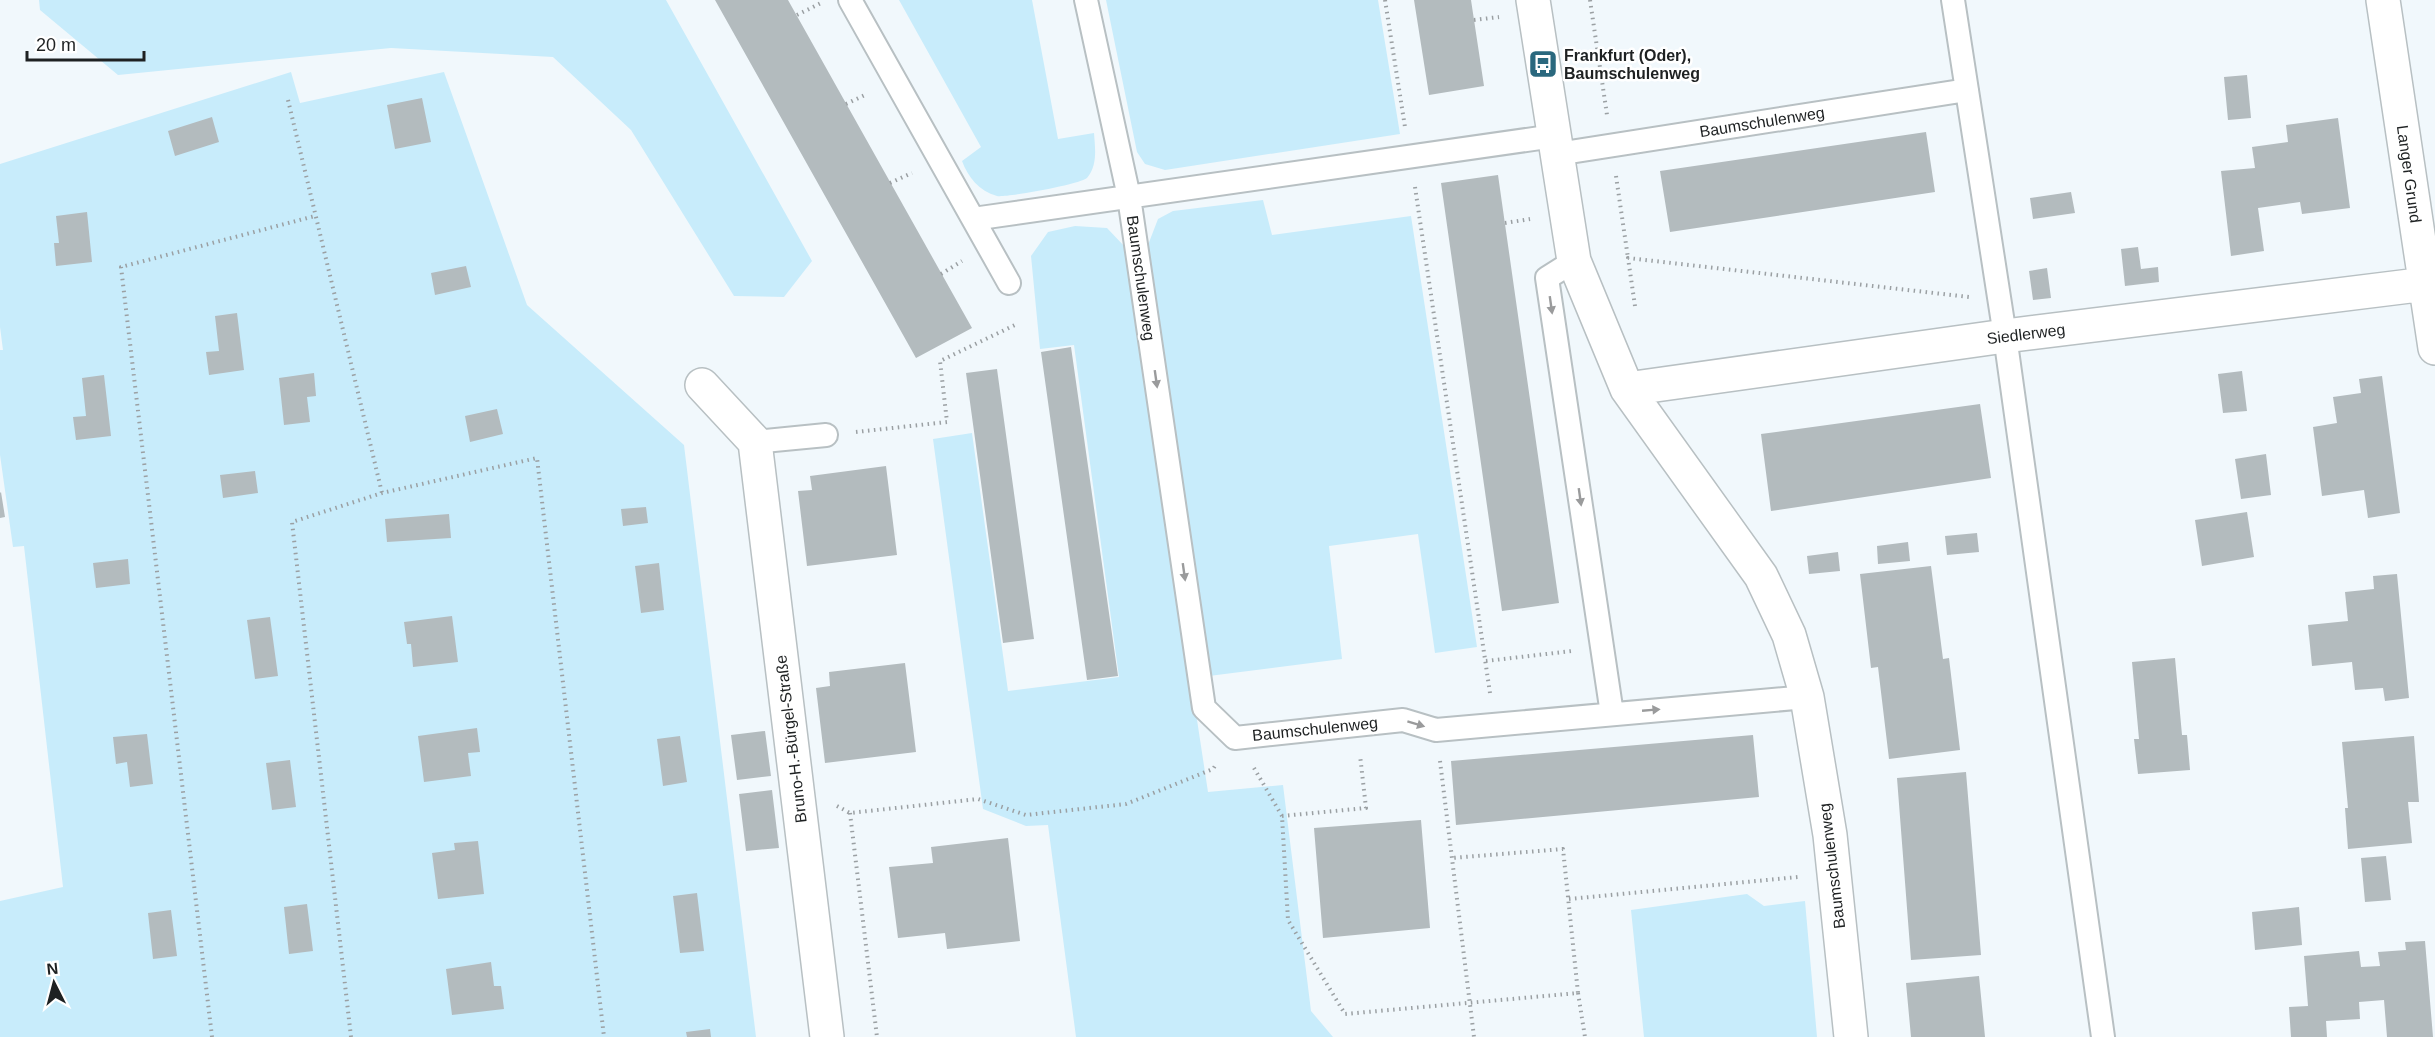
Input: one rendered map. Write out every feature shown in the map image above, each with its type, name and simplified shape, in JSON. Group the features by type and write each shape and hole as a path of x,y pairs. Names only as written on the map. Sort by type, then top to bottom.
{"street":[{"name":"Baumschulenweg","path":"1533,0 1574,261 1627,389 1761,576 1789,635 1808,696 1834,873 1851,1037"},
{"name":"Langer Grund","path":"2384,0 2435,348"},
{"name":"Siedlerweg","path":"1627,389 2005,336 2426,284"},
{"path":"702,385 755,442"},
{"name":"Bruno-H.-Bürgel-Straße","path":"755,442 827,1037"}],"lane":[{"path":"850,0 1009,283"},
{"name":"Baumschulenweg","path":"1086,0 1129,197 1204,708 1235,738 1402,720 1436,730 1808,696"},
{"path":"1953,0 2000,300 2103,1037"},
{"name":"Baumschulenweg","path":"973,219 1410,157 1556,145 1967,90"},
{"path":"1574,261 1547,278 1612,714"},
{"path":"755,442 826,435"}],"path":[{"path":"797,15 827,0"},
{"path":"1385,0 1494,724"},
{"path":"288,100 382,493"},
{"path":"212,1037 121,267 315,216"},
{"path":"1636,315 1628,258 2000,300"},
{"path":"826,435 947,422 940,361 1015,325"},
{"path":"351,1037 292,522 382,493 537,458 604,1037"},
{"path":"1486,661 1602,647"},
{"path":"1282,816 1366,808 1357,725"},
{"path":"1436,730 1474,1037"},
{"path":"1235,738 1282,816 1288,920 1345,1014 1578,993"},
{"path":"796,785 850,813 978,799 1026,815 1126,804 1213,769"},
{"path":"850,813 877,1037"},
{"path":"1452,858 1563,849 1578,993 1585,1037"},
{"path":"1569,899 1834,873"}],"shaded area":[{"path":"39,0 666,0 812,261 784,297 734,296 631,130 553,57 391,48 118,75 40,10"},
{"path":"899,0 1032,0 1058,139 1094,133 1094,162 1087,178 1058,187 1003,196 991,194 975,183 967,173 962,161 981,147"},
{"path":"1106,0 1378,0 1400,134 1165,170 1145,164 1137,152"},
{"path":"291,72 300,103 444,72 527,305 684,445 756,1037 0,1037 0,901 63,887 24,546 13,547 0,455 0,350 3,350 0,327 0,164"},
{"path":"1263,200 1272,235 1411,216 1477,647 1435,653 1418,534 1329,546 1342,659 1209,676 1148,245 1158,219 1173,211"},
{"path":"1075,226 1107,228 1125,247 1208,792 1283,785 1311,1011 1333,1037 1076,1037 1048,825 1026,826 983,809 933,439 972,433 1008,691 1119,677 1074,345 1040,349 1031,256 1048,232"},
{"path":"1747,894 1764,906 1805,901 1817,1037 1644,1037 1631,910"}],"building":[{"path":"715,0 788,0 972,328 916,358"},
{"path":"1414,0 1471,0 1484,86 1429,95"},
{"path":"2247,75 2251,118 2228,120 2224,77"},
{"path":"422,98 431,142 395,149 387,105"},
{"path":"212,117 219,142 175,156 168,131"},
{"path":"2338,118 2350,208 2302,214 2300,202 2258,208 2264,251 2231,256 2221,171 2255,168 2252,147 2288,142 2286,125"},
{"path":"1926,132 1935,192 1670,232 1660,171"},
{"path":"1498,175 1559,603 1502,611 1441,183"},
{"path":"2071,192 2075,213 2033,219 2030,198"},
{"path":"87,212 92,262 56,266 54,243 59,243 56,216"},
{"path":"2138,247 2141,269 2158,267 2159,282 2125,286 2121,249"},
{"path":"466,266 471,287 435,295 431,273"},
{"path":"2047,268 2051,298 2033,300 2029,271"},
{"path":"237,313 244,370 209,375 206,352 219,351 215,316"},
{"path":"1071,347 1118,676 1087,680 1041,352"},
{"path":"997,369 1034,639 1003,643 966,373"},
{"path":"2242,371 2247,411 2223,413 2218,374"},
{"path":"314,373 316,396 307,397 310,422 284,425 279,378"},
{"path":"104,375 111,436 76,440 73,417 86,416 82,378"},
{"path":"2382,376 2400,513 2368,518 2364,490 2322,496 2313,427 2337,423 2333,397 2361,393 2359,379"},
{"path":"1980,404 1991,478 1771,511 1761,434"},
{"path":"497,409 503,434 470,442 465,416"},
{"path":"2266,454 2271,495 2241,499 2235,459"},
{"path":"886,466 897,555 807,566 798,491 812,490 810,476"},
{"path":"255,471 258,493 223,498 220,475"},
{"path":"0,493 5,517 0,518"},
{"path":"646,507 648,523 623,526 621,509"},
{"path":"2247,512 2254,557 2202,566 2195,520"},
{"path":"449,514 451,538 387,542 385,519"},
{"path":"1977,533 1979,552 1947,555 1945,536"},
{"path":"1908,542 1910,561 1878,564 1877,546"},
{"path":"1838,552 1840,571 1809,574 1807,556"},
{"path":"128,559 130,584 96,588 93,563"},
{"path":"659,563 664,610 641,613 635,566"},
{"path":"1931,566 1943,659 1949,658 1960,750 1889,759 1878,667 1871,668 1860,574"},
{"path":"2397,574 2409,698 2385,701 2383,688 2355,690 2352,662 2312,666 2308,625 2348,621 2345,592 2374,589 2373,576"},
{"path":"452,616 458,662 413,667 411,644 407,644 404,622"},
{"path":"270,617 278,676 255,679 247,620"},
{"path":"2175,658 2182,735 2187,735 2190,770 2138,774 2134,739 2139,739 2132,662"},
{"path":"905,663 916,752 825,763 816,688 830,686 829,672"},
{"path":"477,728 480,752 468,753 471,776 424,782 418,736"},
{"path":"765,731 771,776 737,780 731,735"},
{"path":"147,734 153,784 130,787 127,762 116,764 113,737"},
{"path":"1753,735 1759,797 1456,825 1451,761"},
{"path":"680,736 687,782 663,786 657,739"},
{"path":"2414,736 2419,802 2408,802 2412,843 2348,849 2345,808 2348,808 2342,742"},
{"path":"290,760 296,807 272,810 266,763"},
{"path":"1966,772 1981,955 1911,960 1897,778"},
{"path":"772,790 779,848 746,851 739,794"},
{"path":"1421,820 1430,928 1323,938 1314,828"},
{"path":"1008,838 1020,941 947,949 945,933 898,938 889,867 933,863 931,847"},
{"path":"478,841 484,894 438,899 432,853 455,850 454,843"},
{"path":"2386,856 2391,900 2365,902 2361,858"},
{"path":"697,893 704,951 680,953 673,896"},
{"path":"307,904 313,951 289,954 284,907"},
{"path":"2299,907 2302,945 2255,950 2252,912"},
{"path":"171,910 177,956 153,959 148,913"},
{"path":"2425,941 2433,1037 2387,1037 2384,1000 2359,1002 2360,1019 2326,1021 2327,1037 2291,1037 2289,1007 2308,1006 2304,956 2359,951 2361,967 2380,966 2378,952 2406,950 2405,942"},
{"path":"491,962 494,986 501,986 504,1009 452,1015 446,969"},
{"path":"1979,976 1985,1037 1911,1037 1906,983"},
{"path":"710,1029 711,1037 687,1037 686,1032"}],"place":[{"name":"Frankfurt (Oder), Baumschulenweg","path":"1543,64"}]}
